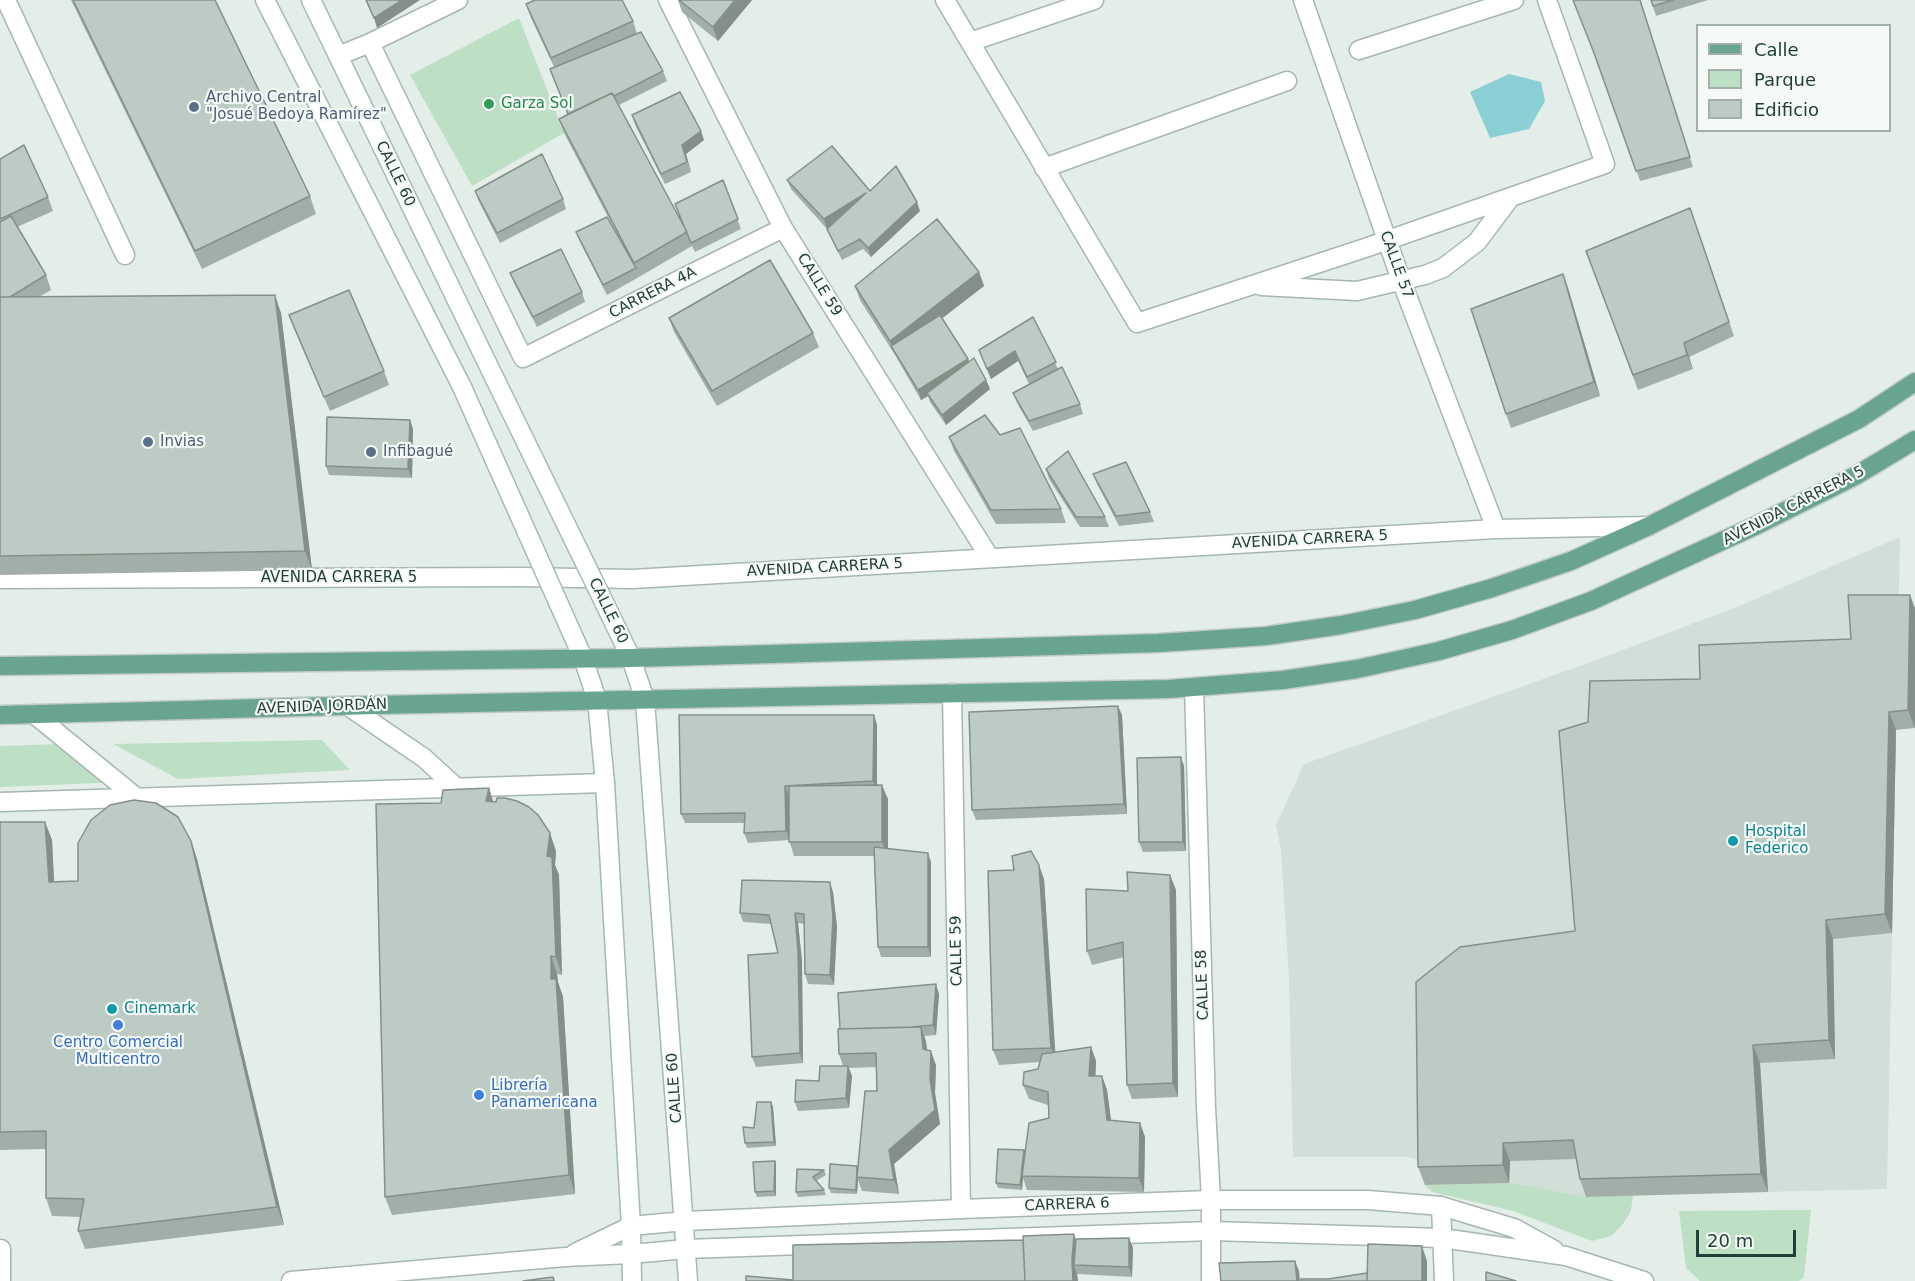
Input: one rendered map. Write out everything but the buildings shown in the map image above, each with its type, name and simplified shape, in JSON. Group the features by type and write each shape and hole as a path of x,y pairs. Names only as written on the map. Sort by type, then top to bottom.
{"main road":[{"name":"AVENIDA CARRERA 5","path":"631,658 1159,643 1266,636 1341,625 1404,612 1492,588 1571,561 1649,526 1859,419 1915,382"},
{"name":"AVENIDA CARRERA 5","path":"645,700 1194,688 1283,680 1357,669 1439,651 1512,630 1591,601 1727,540 1855,476 1915,440"},
{"path":"0,666 631,658"},
{"name":"AVENIDA JORDÁN","path":"0,715 645,700"}],"street":[{"path":"6,0 125,255"},
{"path":"265,0 462,387 583,658 597,700 605,783 631,1226 632,1281"},
{"name":"CALLE 60","path":"311,0 631,658 645,700 688,1281"},
{"path":"338,56 458,0"},
{"name":"CALLE 59","path":"668,0 783,228 990,558"},
{"path":"945,0 1137,323 1387,240 1605,164 1547,0"},
{"path":"970,42 1094,0"},
{"name":"CALLE 57","path":"1303,0 1401,280 1496,529"},
{"path":"1359,50 1514,0"},
{"name":"CARRERA 4A","path":"370,43 523,358 783,228"},
{"path":"1044,168 1287,81"},
{"path":"1251,285 1357,291 1443,268 1476,242 1510,198"},
{"name":"AVENIDA CARRERA 5","path":"0,579 497,577 632,579 1496,529 1649,526"},
{"name":"CALLE 58","path":"1194,688 1206,1108 1212,1200 1211,1281"},
{"name":"CALLE 59","path":"952,693 961,1209"},
{"path":"348,706 424,758 458,789"},
{"path":"34,714 137,798"},
{"path":"0,802 605,783"},
{"name":"CARRERA 6","path":"565,1257 631,1226 685,1221 1212,1200 1368,1200 1441,1206 1514,1228 1566,1256"},
{"path":"1441,1206 1444,1281"},
{"name":"CARRERA 6","path":"291,1281 686,1249 1212,1231 1442,1238 1566,1256 1644,1281"},
{"path":"1,1249 1,1281"}],"shaded area":[{"path":"1900,537 1887,1189 1521,1198 1409,1157 1293,1157 1289,977 1281,851 1276,825 1304,764 1594,661 1744,604"}],"green space":[{"name":"Garza Sol","path":"519,18 564,133 472,186 410,75"},
{"path":"322,740 350,770 178,779 113,744"},
{"path":"61,744 124,782 0,787 0,746"},
{"path":"1509,1183 1586,1197 1633,1195 1631,1211 1623,1224 1611,1236 1592,1241 1513,1211 1432,1192 1425,1185"},
{"path":"1811,1210 1804,1277 1799,1281 1700,1281 1686,1268 1679,1211"}],"water":[{"path":"1509,74 1541,82 1545,101 1529,129 1490,138 1470,92"}],"place":[{"name":"Garza Sol","path":"489,104"},
{"name":"Archivo Central \"Josué Bedoya Ramírez\"","path":"194,107"},
{"name":"Invias","path":"148,442"},
{"name":"Infibagué","path":"371,452"},
{"name":"Hospital Federico","path":"1733,841"},
{"name":"Cinemark","path":"112,1009"},
{"name":"Centro Comercial Multicentro","path":"118,1025"},
{"name":"Librería Panamericana","path":"479,1095"}]}
